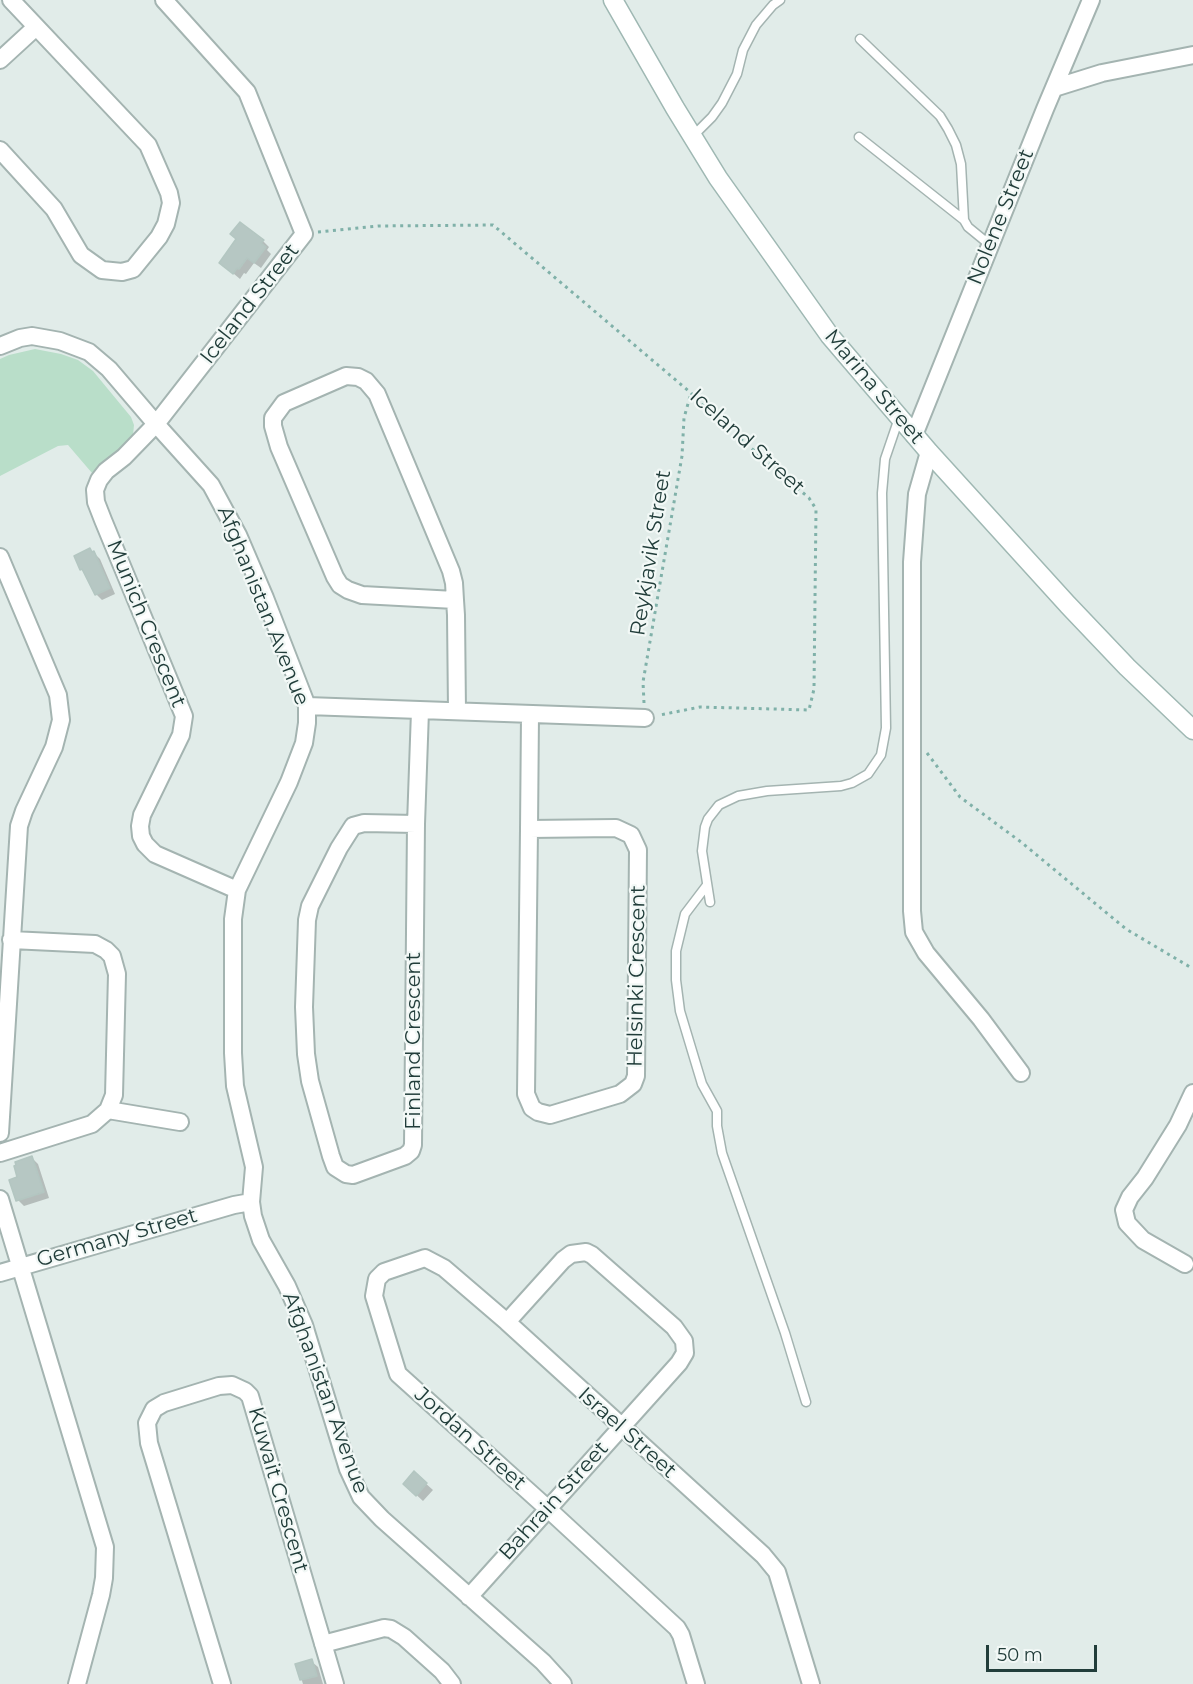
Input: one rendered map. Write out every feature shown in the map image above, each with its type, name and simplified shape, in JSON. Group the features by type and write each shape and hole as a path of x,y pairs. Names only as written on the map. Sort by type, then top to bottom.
{"main road":[{"name":"Marina Street","path":"613,0 718,178 830,336 928,452 1075,613 1193,730"}],"street":[{"path":"0,150 54,208 81,255 102,270 122,272 133,269 159,237 166,224 171,203 169,193 148,145 11,0"},
{"path":"164,0 247,92 304,234"},
{"name":"Nolene Street","path":"914,435 1091,0"},
{"path":"0,60 36,27"},
{"path":"1054,88 1084,77 1193,55"},
{"name":"Iceland Street","path":"156,424 304,234"},
{"name":"Afghanistan Avenue","path":"0,346 32,336 60,341 89,352 105,364 212,485 238,535 307,706 308,723 304,743 289,782 237,890 232,919 232,1053 235,1086 254,1167 243,1203 253,1216 261,1240 287,1286 304,1325 348,1469 367,1505 543,1662 563,1684"},
{"path":"455,600 362,595 340,585 279,447 273,426 276,411 284,404 346,376 358,377 378,393 451,570 455,600 457,711"},
{"name":"Munich Crescent","path":"156,424 124,457 106,471 95,490 96,502 103,520 184,716 181,735 142,815 141,836 155,854 237,890"},
{"path":"928,452 917,494 912,562 912,911 914,932 926,953 981,1018 1022,1073"},
{"path":"0,557 58,695 61,720 54,747 19,826 0,1132"},
{"path":"307,706 645,718"},
{"name":"Finland Crescent","path":"416,824 363,823 353,826 339,848 310,906 307,920 304,1007 306,1054 310,1081 335,1167 346,1174 352,1175 405,1156 411,1151 413,1145 416,824 420,711"},
{"name":"Helsinki Crescent","path":"529,829 616,828 630,835 638,850 636,1076 633,1084 620,1094 550,1115 532,1108 526,1094 530,715"},
{"path":"0,1153 92,1124 108,1110 114,1095 117,974 112,956 95,944 11,940"},
{"path":"1185,1264 1143,1240 1127,1223 1124,1210 1130,1197 1145,1179 1178,1125 1193,1093"},
{"path":"108,1110 180,1122"},
{"path":"0,1199 105,1547 101,1595 77,1684"},
{"name":"Germany Street","path":"0,1273 243,1203"},
{"name":"Bahrain Street","path":"469,1596 679,1363 685,1353 684,1341 674,1327 592,1255 579,1252 563,1260 507,1322"},
{"name":"Israel Street","path":"377,1279 390,1269 419,1258 430,1258 507,1322 773,1566 811,1684"},
{"name":"Jordan Street","path":"377,1279 374,1296 398,1374 548,1508 677,1628 696,1684"},
{"name":"Kuwait Crescent","path":"222,1684 147,1431 150,1415 164,1403 232,1384 250,1396 335,1684"},
{"path":"323,1644 384,1628 391,1629 404,1637 442,1671 452,1684"}],"lane":[{"path":"693,136 722,103 737,74 743,50 756,25 780,0"},
{"path":"860,39 940,116 948,129 956,145 961,164 964,220"},
{"path":"860,137 964,220 968,227 990,245"},
{"path":"710,902 702,851 705,827 713,810 738,796 767,791 842,786 852,783 868,774 881,756 886,728 882,493 885,459 899,418"},
{"path":"707,885 685,914 676,951 676,980 680,1011 702,1084 717,1111 722,1153 785,1333 806,1402"}],"path":[{"name":"Iceland Street","path":"304,234 378,226 493,225 691,393 707,410 809,498 816,509 814,689 808,710 700,707 645,718"},
{"name":"Reykjavik Street","path":"645,718 643,682 682,456 684,418 691,393"},
{"path":"913,735 960,797 1021,842 1126,929 1190,967"}],"green space":[{"path":"35,349 78,360 93,371 131,417 134,425 133,435 128,444 92,473 68,445 58,446 0,476 0,359"}],"building":[{"path":"240,222 264,240 261,243 266,247 254,263 247,258 233,274 219,263 236,239 230,234"},
{"path":"90,548 92,552 94,551 110,588 95,595 74,556"},
{"path":"32,1156 44,1192 16,1201 9,1180 17,1177 15,1162"},
{"path":"414,1471 427,1483 416,1496 403,1484"},
{"path":"312,1659 317,1676 300,1680 295,1664"}]}
